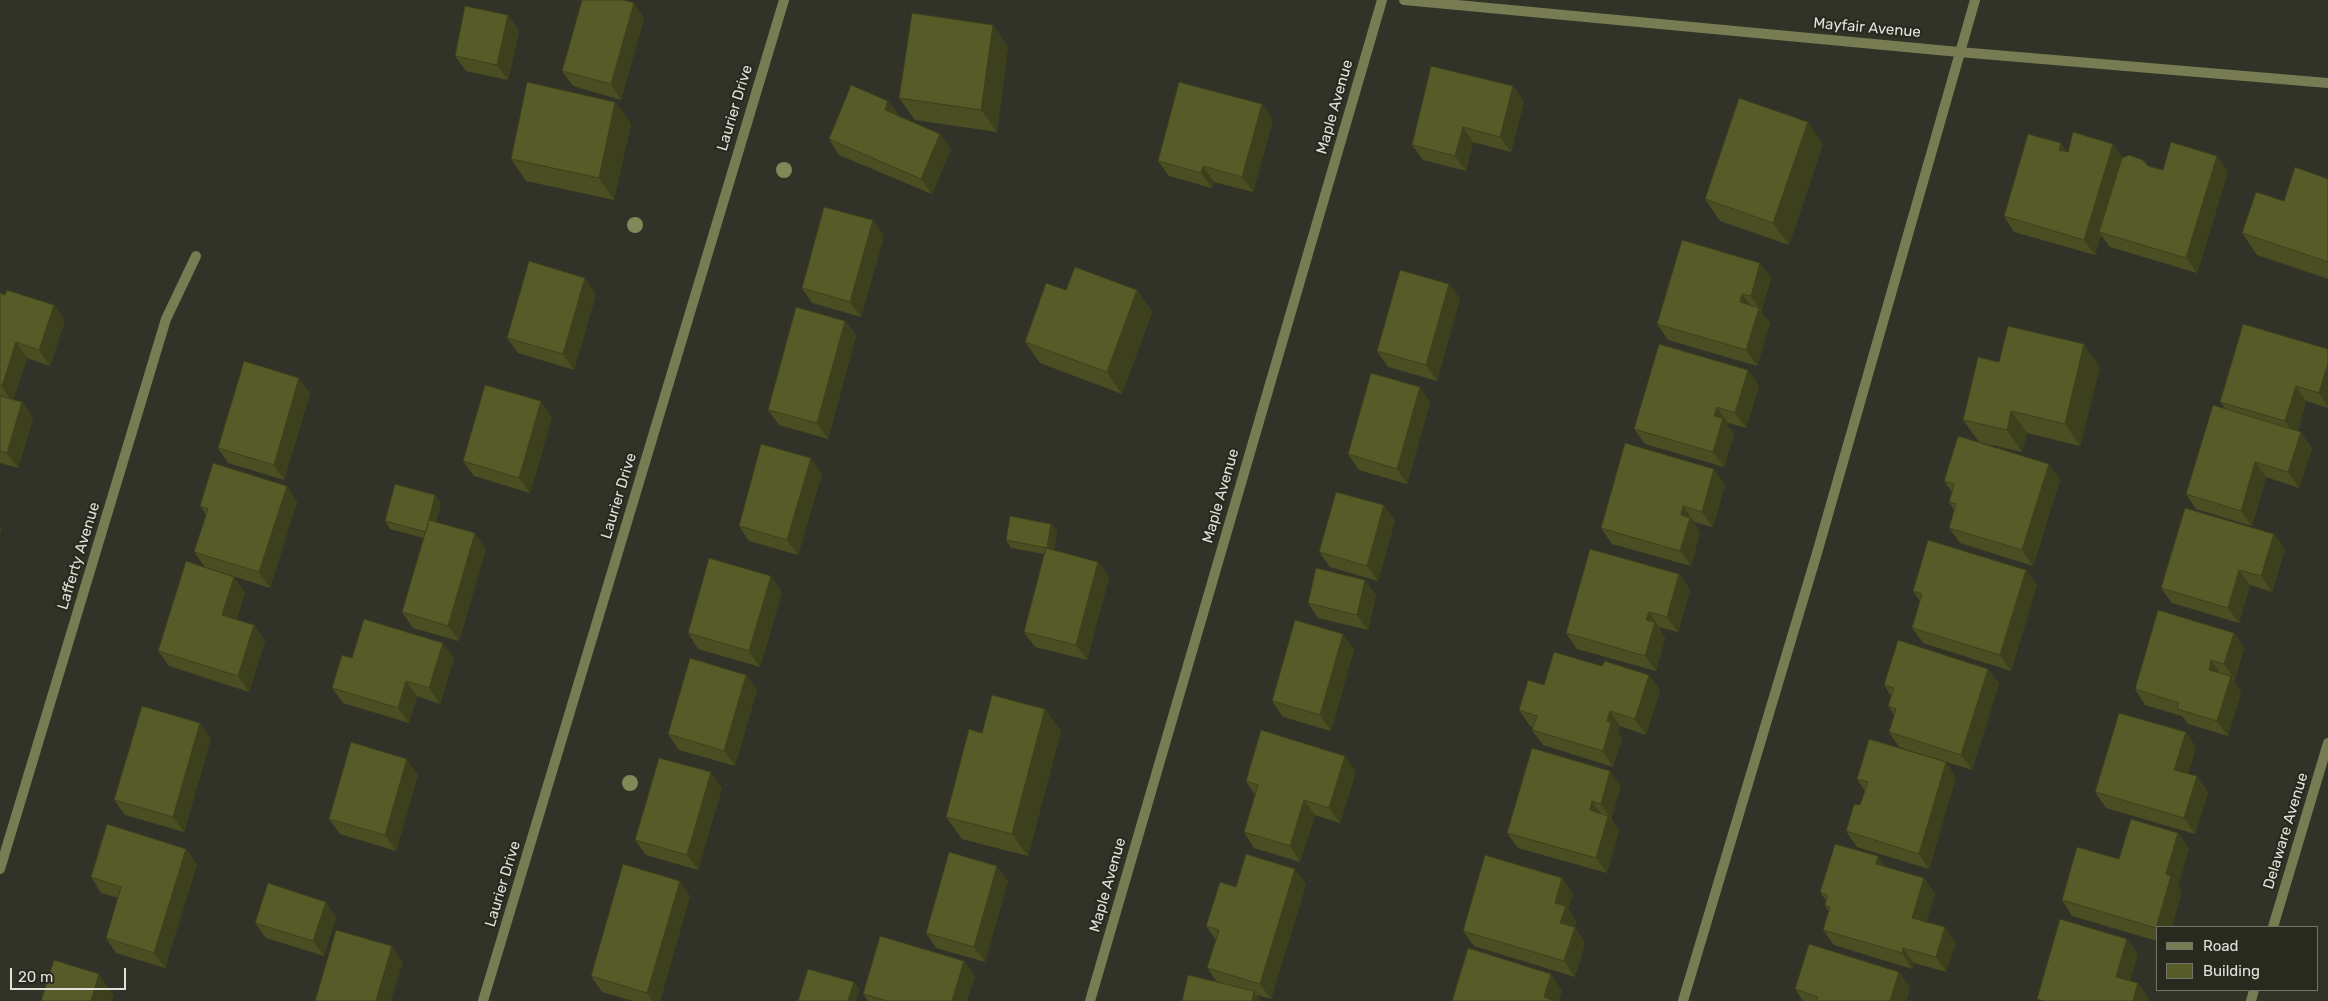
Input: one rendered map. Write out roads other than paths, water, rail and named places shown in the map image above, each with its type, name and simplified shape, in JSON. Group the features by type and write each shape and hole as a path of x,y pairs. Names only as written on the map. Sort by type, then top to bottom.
{"street":[{"name":"Laurier Drive","path":"483,1001 784,0"},
{"name":"Maple Avenue","path":"1090,1001 1382,0"},
{"name":"Mayfair Avenue","path":"1404,0 1959,52 2328,83"},
{"path":"1683,1001 1818,553 1975,0"},
{"name":"Lafferty Avenue","path":"0,869 166,319 196,256"},
{"name":"Delaware Avenue","path":"2273,926 2328,743"}]}
